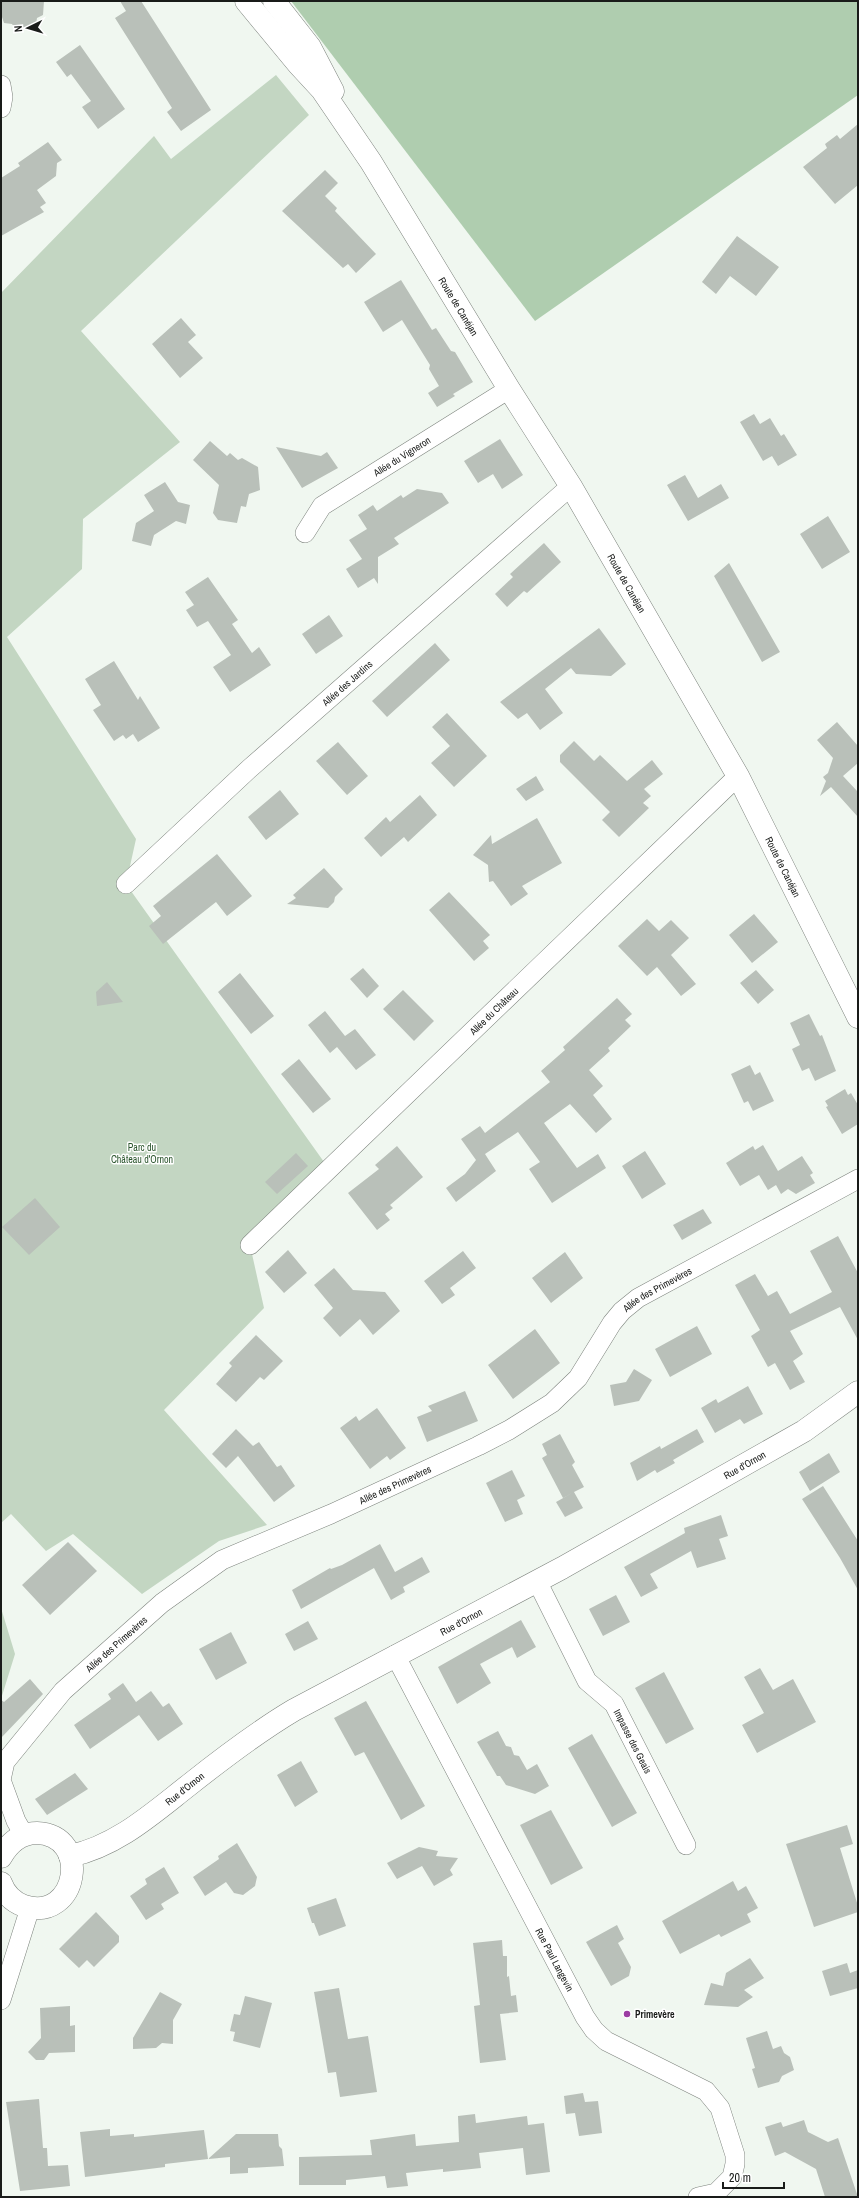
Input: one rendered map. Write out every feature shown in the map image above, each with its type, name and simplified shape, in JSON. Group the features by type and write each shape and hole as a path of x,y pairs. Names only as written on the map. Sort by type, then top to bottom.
{"street":[{"name":"Route de Canéjan","path":"246,1 298,64 322,90 371,162 509,389 572,488 738,776 858,1017"},
{"name":"Route de Canéjan","path":"274,1 310,47 371,162"},
{"path":"1,85 3,96 1,108"},
{"name":"Allée du Vigneron","path":"305,533 322,506 509,389"},
{"name":"Allée des Jardins","path":"126,884 249,769 563,493 572,488"},
{"name":"Allée du Château","path":"250,1245 738,776"},
{"name":"Allée des Primevères","path":"24,1835 16,1820 1,1780 3,1761 63,1691 162,1603 222,1560 331,1514 509,1430 552,1403 568,1390 578,1378 612,1323 622,1311 638,1298 858,1179"},
{"name":"Rue d'Ornon","path":"70,1856 105,1845 143,1820 256,1733 294,1710 395,1655 537,1581 804,1430 858,1392"},
{"name":"Impasse des Geais","path":"537,1581 587,1681 614,1704 686,1844"},
{"name":"Rue Paul Langevin","path":"395,1655 582,2010 594,2030 606,2041 706,2091 720,2108 735,2154 732,2177 716,2192 698,2197"},
{"path":"1,1856 6,1848 24,1835 42,1834 51,1836 66,1848 73,1867 72,1878 62,1898 41,1908 30,1908 19,1904 10,1898 1,1883"},
{"path":"1,2000 30,1908"}],"green space":[{"path":"291,1 858,1 858,95 535,321"},
{"name":"Parc du Château d'Ornon","path":"276,75 309,115 81,331 180,442 83,519 82,569 7,637 136,839 126,884 329,1169 250,1245 264,1308 164,1410 267,1525 219,1541 142,1594 73,1534 46,1551 11,1514 1,1523 1,293 154,136 171,159"},
{"path":"1,1608 15,1654 1,1699"}],"building":[{"path":"1,1 44,1 43,15 37,18 35,30 25,28 18,33 12,24 4,23 1,14"},
{"path":"120,1 141,1 211,110 181,131 167,112 172,108 115,18 126,11"},
{"path":"80,45 125,109 98,129 82,107 91,101 71,74 67,77 56,62"},
{"path":"858,124 858,185 835,204 803,167 827,148 825,144 837,135 840,139"},
{"path":"48,142 62,160 57,163 56,176 37,190 46,203 40,207 44,212 1,236 1,178 20,166 18,163"},
{"path":"325,170 338,183 325,196 337,208 335,211 376,254 356,273 348,264 343,268 282,211"},
{"path":"737,236 779,267 756,296 730,276 716,294 702,282"},
{"path":"401,280 432,330 436,328 451,351 455,352 473,382 453,394 455,396 437,407 428,393 439,386 429,369 430,365 402,320 383,332 364,302"},
{"path":"181,318 196,335 188,342 203,358 180,378 152,344"},
{"path":"754,414 760,424 770,418 781,436 784,434 797,455 778,466 772,456 763,461 740,422"},
{"path":"500,439 523,475 502,489 493,474 478,483 464,461"},
{"path":"210,441 227,456 230,453 238,460 242,458 258,467 260,490 249,494 246,507 241,506 237,523 218,520 213,513 219,485 193,460"},
{"path":"276,447 321,456 327,452 338,468 302,488"},
{"path":"685,475 698,498 721,484 729,498 688,521 667,485"},
{"path":"165,482 178,502 190,505 186,524 176,521 154,535 151,546 132,541 136,523 154,511 144,495"},
{"path":"417,489 442,493 449,503 394,538 399,544 378,557 378,584 374,578 358,588 346,569 362,559 349,540 367,529 358,515 373,505 377,511 401,495 403,498"},
{"path":"828,516 850,552 822,569 800,534"},
{"path":"544,543 561,562 527,593 524,591 507,607 495,594 513,577 510,574"},
{"path":"729,563 780,652 762,662 714,576"},
{"path":"208,577 238,620 232,624 252,653 259,647 271,665 230,692 213,667 231,655 208,621 197,627 186,610 194,605 185,592"},
{"path":"329,615 343,636 316,654 302,634"},
{"path":"599,628 626,664 611,676 576,674 571,668 545,689 563,713 540,730 527,713 518,719 500,702"},
{"path":"435,643 450,660 387,717 372,701"},
{"path":"114,661 138,700 140,696 160,728 138,742 133,734 126,739 123,735 114,741 93,710 101,705 85,679"},
{"path":"447,713 487,756 454,787 431,763 450,746 432,727"},
{"path":"837,722 858,746 858,763 843,776 858,792 858,817 831,787 820,796 826,781 823,777 828,773 833,758 817,740"},
{"path":"574,741 594,761 600,755 627,781 652,760 663,774 644,789 651,796 643,803 649,808 619,837 602,820 610,812 560,762 560,755"},
{"path":"338,742 368,776 347,795 316,761"},
{"path":"536,776 544,790 526,801 516,789"},
{"path":"280,790 299,814 266,840 248,817"},
{"path":"420,795 437,815 408,842 404,837 381,857 364,838 386,817 390,822"},
{"path":"537,818 562,863 522,886 528,894 511,906 493,881 489,882 488,865 473,855 491,835 492,844"},
{"path":"217,854 252,896 227,916 216,902 163,944 149,926 161,916 153,906"},
{"path":"324,868 343,889 335,897 334,902 328,908 287,904 296,898 293,895"},
{"path":"449,892 490,935 483,941 489,948 474,961 429,910"},
{"path":"754,914 778,942 752,963 729,935"},
{"path":"647,919 659,931 671,920 689,938 671,955 696,984 681,996 657,967 647,976 618,946"},
{"path":"363,968 379,986 367,998 350,979"},
{"path":"756,970 774,990 758,1004 740,983"},
{"path":"240,973 274,1016 251,1034 218,992"},
{"path":"107,982 123,1002 97,1006 96,992"},
{"path":"403,990 434,1021 414,1041 383,1009"},
{"path":"617,998 632,1014 625,1020 631,1026 608,1048 610,1051 589,1070 603,1086 593,1095 612,1119 596,1133 570,1104 544,1123 577,1168 598,1154 606,1168 552,1203 529,1169 540,1162 518,1132 485,1154 496,1171 456,1202 446,1188 465,1174 476,1160 461,1139 480,1126 485,1133 550,1082 541,1071 565,1050 563,1047"},
{"path":"325,1011 345,1036 355,1029 376,1055 356,1070 337,1047 330,1053 308,1025"},
{"path":"809,1014 820,1036 822,1035 836,1071 815,1081 809,1068 802,1071 792,1049 800,1045 790,1023"},
{"path":"299,1059 331,1099 313,1113 281,1074"},
{"path":"750,1065 755,1075 760,1072 774,1101 753,1111 748,1101 744,1103 731,1074"},
{"path":"845,1089 848,1095 851,1093 858,1105 858,1124 842,1134 826,1107 828,1106 825,1101"},
{"path":"763,1145 778,1171 802,1156 813,1173 810,1175 815,1183 796,1194 788,1189 781,1194 776,1185 768,1190 759,1175 740,1186 726,1163 753,1146 755,1150"},
{"path":"397,1146 423,1177 390,1205 393,1208 385,1214 390,1220 377,1230 348,1193 379,1169 375,1165"},
{"path":"645,1151 666,1184 642,1199 622,1166"},
{"path":"296,1153 308,1166 277,1194 265,1182"},
{"path":"35,1198 60,1227 29,1255 2,1227"},
{"path":"703,1209 712,1223 682,1240 673,1225"},
{"path":"838,1236 858,1273 858,1340 840,1307 790,1331 803,1354 793,1361 805,1382 790,1390 775,1363 768,1367 751,1336 760,1330 735,1285 755,1274 768,1296 777,1291 790,1314 832,1292 810,1251"},
{"path":"288,1250 307,1273 284,1293 265,1272"},
{"path":"463,1251 476,1268 450,1288 455,1295 442,1304 424,1281"},
{"path":"565,1252 583,1278 551,1303 532,1278"},
{"path":"334,1268 353,1290 385,1292 400,1311 373,1335 360,1319 340,1337 323,1318 333,1308 314,1285"},
{"path":"697,1326 712,1354 670,1377 655,1349"},
{"path":"535,1329 560,1363 513,1399 488,1365"},
{"path":"256,1335 283,1361 264,1380 260,1377 236,1402 216,1384 232,1366 229,1363"},
{"path":"634,1369 652,1380 639,1401 614,1406 610,1385 626,1382"},
{"path":"748,1386 763,1414 744,1424 740,1419 715,1433 701,1408 716,1399 718,1403"},
{"path":"465,1391 478,1421 427,1442 417,1417 432,1411 428,1406"},
{"path":"377,1408 406,1448 390,1460 387,1456 370,1469 340,1428 356,1416 359,1421"},
{"path":"236,1429 253,1446 259,1442 277,1467 281,1465 295,1486 274,1502 238,1456 226,1468 212,1454"},
{"path":"697,1429 704,1442 673,1460 675,1463 657,1473 655,1470 637,1481 630,1463 660,1446 661,1449"},
{"path":"560,1434 575,1462 572,1465 584,1487 563,1498 542,1458 547,1455 542,1444"},
{"path":"829,1453 840,1472 810,1491 799,1472"},
{"path":"512,1470 525,1496 517,1500 523,1514 505,1522 486,1483"},
{"path":"823,1486 858,1541 858,1590 840,1558 802,1499"},
{"path":"574,1492 583,1508 565,1517 556,1502"},
{"path":"721,1515 728,1536 719,1539 726,1559 697,1568 691,1551 650,1574 658,1588 641,1597 624,1567 685,1533 684,1528"},
{"path":"68,1542 97,1571 50,1615 22,1585"},
{"path":"380,1544 395,1572 422,1557 430,1572 403,1587 405,1592 391,1600 374,1568 301,1609 292,1590 330,1568 331,1569 342,1565"},
{"path":"616,1595 630,1622 603,1636 589,1609"},
{"path":"521,1620 536,1647 517,1658 512,1647 480,1664 491,1683 457,1704 438,1667"},
{"path":"308,1621 318,1639 294,1651 285,1634"},
{"path":"231,1632 247,1663 216,1680 199,1649"},
{"path":"760,1668 773,1690 793,1679 816,1722 757,1753 742,1725 764,1713 744,1677"},
{"path":"664,1672 694,1729 666,1744 635,1688"},
{"path":"30,1679 43,1694 1,1738 1,1700 4,1702"},
{"path":"123,1683 136,1702 151,1691 163,1707 169,1703 183,1724 158,1741 139,1715 90,1749 74,1725 111,1699 108,1694"},
{"path":"366,1701 425,1806 401,1820 364,1752 355,1756 334,1718"},
{"path":"498,1731 506,1746 511,1747 514,1755 519,1756 527,1770 537,1764 549,1786 535,1794 506,1785 500,1776 497,1776 477,1742"},
{"path":"592,1734 637,1813 612,1827 568,1748"},
{"path":"301,1761 318,1792 295,1807 277,1775"},
{"path":"75,1773 88,1789 47,1815 35,1799"},
{"path":"551,1810 583,1868 551,1885 520,1825"},
{"path":"847,1825 853,1844 840,1848 858,1906 858,1912 814,1927 786,1844"},
{"path":"237,1843 257,1877 255,1886 243,1895 234,1893 226,1882 205,1896 193,1877 219,1859 218,1856"},
{"path":"419,1847 438,1851 436,1856 458,1858 450,1870 453,1875 434,1886 422,1866 397,1879 387,1863"},
{"path":"164,1867 179,1893 161,1904 164,1909 146,1920 130,1896 147,1884 145,1879"},
{"path":"733,1881 738,1891 746,1886 758,1908 747,1914 751,1922 721,1937 719,1934 680,1954 662,1921"},
{"path":"336,1898 346,1926 319,1936 314,1923 312,1923 307,1908"},
{"path":"96,1912 119,1936 119,1942 94,1967 87,1960 79,1968 59,1949"},
{"path":"617,1925 624,1939 618,1943 631,1967 629,1976 611,1986 586,1942"},
{"path":"502,1940 503,1956 507,1956 507,1977 509,1976 511,1996 516,1995 518,2012 500,2014 506,2060 480,2063 474,2006 480,2005 473,1943"},
{"path":"750,1958 764,1978 744,1990 753,1997 738,2007 704,2005 711,1983 723,1986 726,1973"},
{"path":"847,1963 850,1973 858,1970 858,1988 830,1996 822,1971"},
{"path":"339,1988 348,2039 368,2036 377,2092 340,2097 336,2072 328,2073 314,1992"},
{"path":"160,1992 182,2004 173,2020 173,2044 162,2043 156,2048 133,2049 133,2038"},
{"path":"245,1996 272,2003 260,2048 233,2041 235,2032 230,2031 234,2014 240,2015"},
{"path":"70,2006 70,2026 75,2025 75,2052 49,2053 44,2060 36,2060 28,2052 41,2038 40,2008"},
{"path":"767,2031 773,2049 781,2046 784,2053 790,2057 794,2070 782,2076 779,2082 758,2088 752,2069 755,2068 746,2038"},
{"path":"583,2093 585,2102 598,2101 602,2133 579,2136 575,2113 566,2114 564,2096"},
{"path":"39,2099 43,2148 47,2148 48,2166 68,2165 70,2186 20,2191 6,2102"},
{"path":"475,2114 476,2123 527,2116 528,2125 544,2123 550,2172 526,2175 523,2148 479,2153 481,2168 443,2172 443,2169 406,2173 408,2186 387,2188 385,2176 346,2180 346,2185 299,2185 299,2157 372,2155 370,2140 415,2134 416,2146 459,2142 458,2116"},
{"path":"804,2120 808,2132 828,2142 838,2138 858,2197 825,2197 816,2169 785,2152 775,2156 765,2127 781,2122 783,2127"},
{"path":"110,2129 110,2136 134,2134 134,2137 204,2130 208,2159 165,2164 165,2167 85,2177 80,2132"},
{"path":"236,2134 278,2134 279,2146 282,2149 284,2166 248,2168 248,2173 230,2174 230,2157 208,2159"}],"place":[{"name":"Primevère","path":"627,2014"}]}
